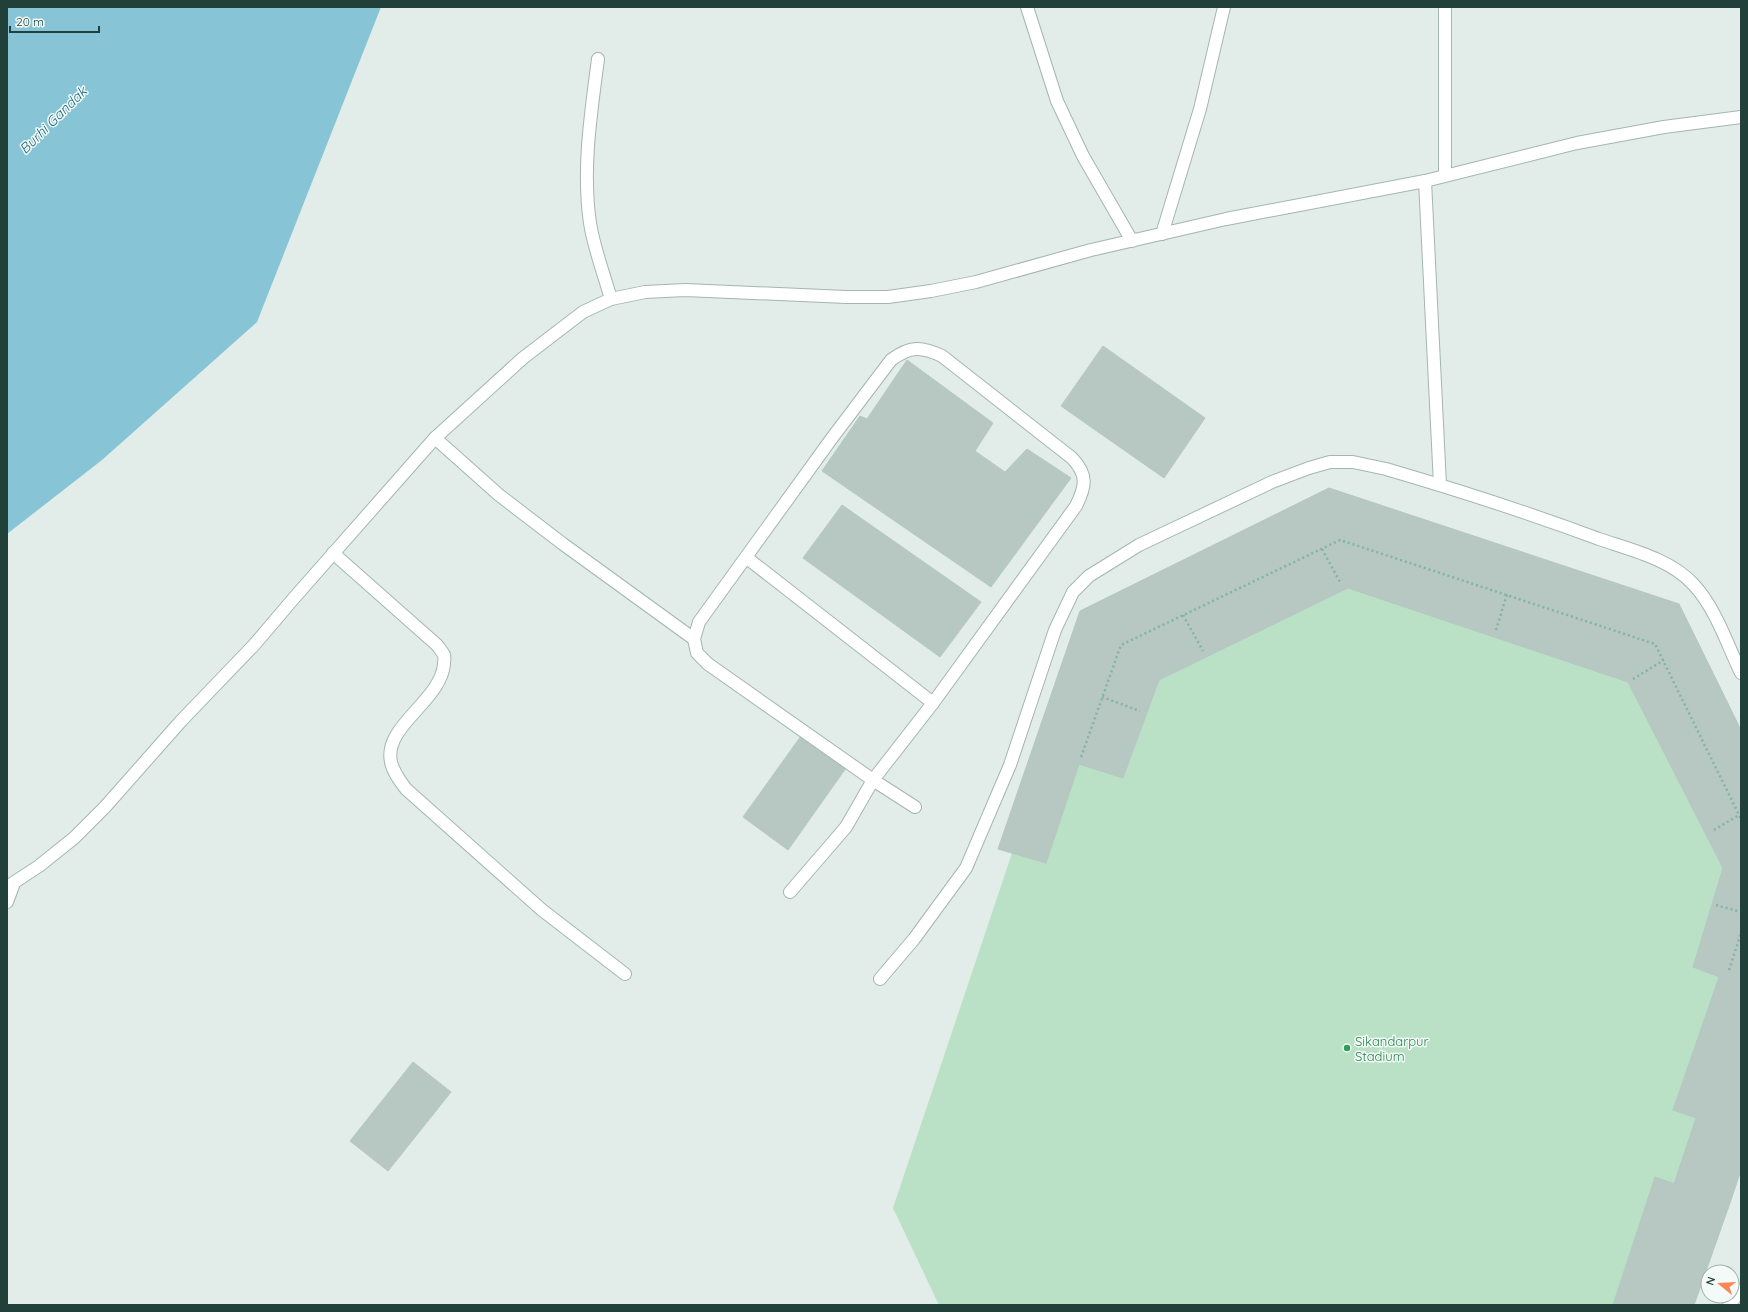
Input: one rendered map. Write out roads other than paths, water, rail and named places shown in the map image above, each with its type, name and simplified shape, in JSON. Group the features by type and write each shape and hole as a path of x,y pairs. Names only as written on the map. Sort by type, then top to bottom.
{"street":[{"path":"1027,7 1057,101 1083,156 1132,241"},
{"path":"1162,234 1200,109 1224,7"},
{"path":"1444,7 1445,175"},
{"path":"598,60 588,152 588,191 590,224 611,299"},
{"path":"7,902 10,885 74,838 105,807 181,721 254,645 435,438 528,354 582,312 611,299 645,292 685,290 832,297 888,297 931,291 976,282 1090,250 1226,220 1425,181 1577,143 1664,127 1741,118"},
{"path":"1425,181 1440,485"},
{"path":"790,892 846,827 873,780 933,703 1076,506 1082,492 1084,479 1080,467 1072,458 942,356 929,350 916,348 901,352 891,360 832,438 747,558 714,600 699,622 694,639 697,653 708,664 873,780 915,807"},
{"path":"435,438 499,494 563,544 694,639"},
{"path":"880,979 914,939 966,868 1007,772 1056,630 1073,592 1089,576 1139,545 1272,482 1330,462 1353,462 1386,469 1440,485 1654,559 1681,573 1694,584 1709,605 1741,673"},
{"path":"333,553 437,644 444,656 443,670 438,685 399,732 391,746 391,761 395,774 406,789 542,910 624,974"},
{"path":"747,558 933,703"},
{"path":"1729,1305 1741,1290"}],"water":[{"name":"Burhi Gandak","path":"7,7 381,7 257,322 102,460 7,534"}],"place":[{"name":"Sikandarpur Stadium","path":"1347,1048"}]}
